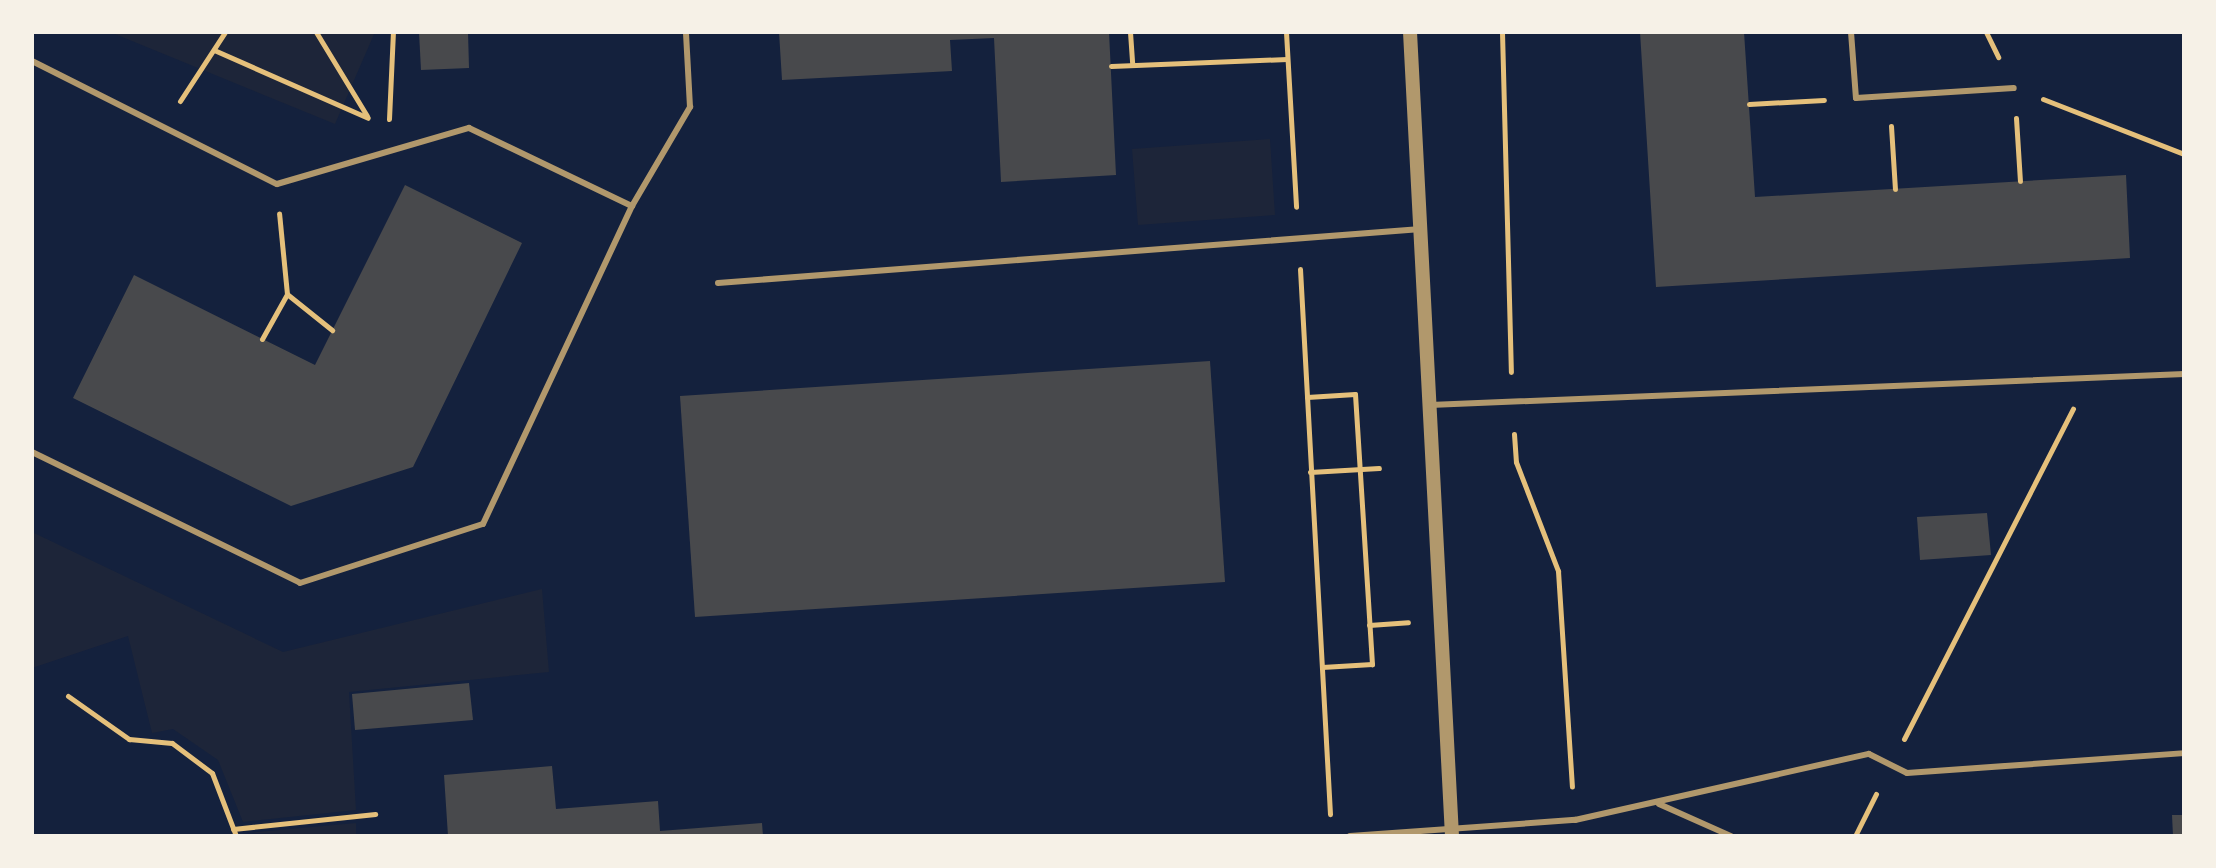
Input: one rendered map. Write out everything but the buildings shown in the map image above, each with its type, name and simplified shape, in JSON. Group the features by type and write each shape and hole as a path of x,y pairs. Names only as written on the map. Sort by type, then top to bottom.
{"street":[{"path":"1410,32 1423,229 1452,832"}],"lane":[{"path":"32,452 300,583 483,524 632,206 690,107 686,32"},
{"path":"1851,32 1856,98 2014,88"},
{"path":"32,61 277,184 469,128 632,206"},
{"path":"718,283 1423,229"},
{"path":"1430,405 2184,374"},
{"path":"1350,836 1452,832 1575,820 1659,804 1869,754 1907,773 2184,753"},
{"path":"1659,804 1731,836"}],"path":[{"path":"163,127 225,32"},
{"path":"316,32 388,152"},
{"path":"388,152 393,32"},
{"path":"1130,32 1132,64"},
{"path":"1286,32 1310,472 1334,824"},
{"path":"1502,32 1512,404"},
{"path":"1986,32 2014,88 2020,181"},
{"path":"214,50 368,118"},
{"path":"1111,66 1287,59"},
{"path":"2014,88 2184,154"},
{"path":"1888,96 1895,189"},
{"path":"1749,104 1856,98"},
{"path":"262,339 287,294 277,184"},
{"path":"287,294 332,330"},
{"path":"1855,836 2088,379"},
{"path":"1307,397 1355,394 1372,664 1322,667"},
{"path":"1516,462 1558,571 1575,820"},
{"path":"1310,472 1379,468"},
{"path":"68,696 129,739 172,743 212,773 234,833 375,814"}],"shaded area":[{"path":"110,32 375,32 335,124"},
{"path":"1270,139 1275,215 1138,225 1132,149"},
{"path":"32,532 283,652 542,589 549,672 349,692 356,810 243,822 218,760 173,729 152,733 128,636 32,668"},
{"path":"356,823 356,836 247,833"}]}
